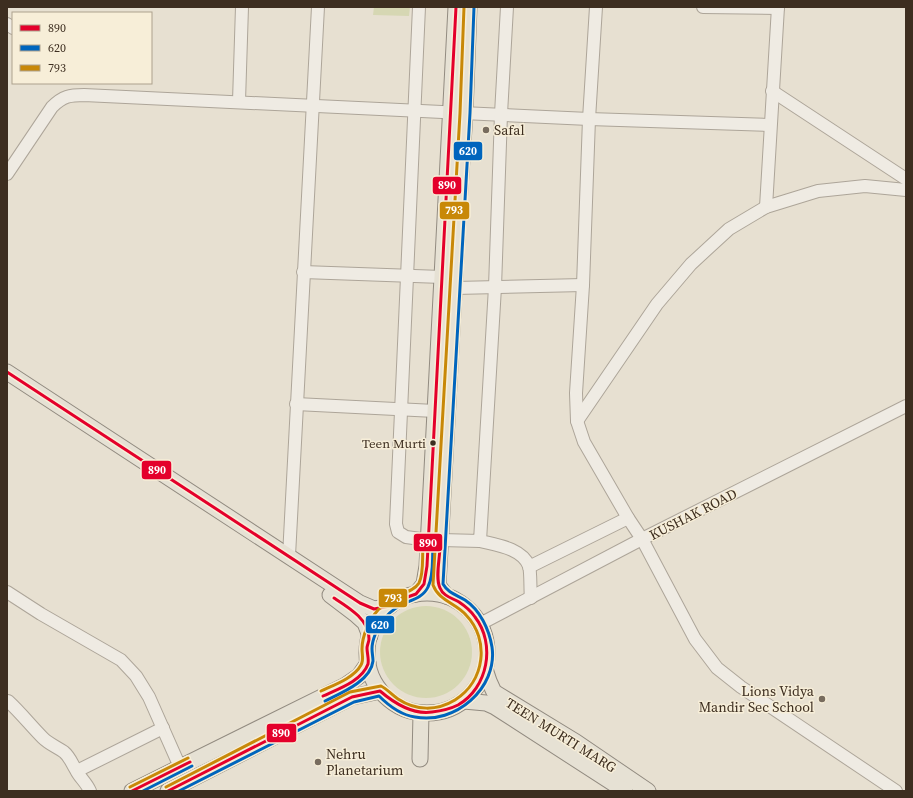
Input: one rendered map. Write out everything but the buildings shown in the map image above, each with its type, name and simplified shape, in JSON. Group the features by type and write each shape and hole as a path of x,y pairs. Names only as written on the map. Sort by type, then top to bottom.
{"main road":[{"path":"416,594 424,584 434,540 455,288 458,219 456,7"},
{"path":"446,596 438,585 434,540 435,411 442,277 469,7"},
{"path":"7,372 360,604 374,609 390,606"},
{"path":"7,384 339,602 365,623 370,636"},
{"path":"430,593 446,596 460,602 471,612 480,624 487,646 485,669 477,686 464,701 451,708 436,712 421,713 406,709 392,702 380,691 370,673 367,649 370,636 378,619 390,606 402,599 416,594 430,593"},
{"path":"132,791 346,685 359,676 368,663"},
{"name":"TEEN MURTI MARG","path":"485,669 494,692 576,742 648,791"},
{"path":"168,791 352,697 380,691"},
{"name":"TEEN MURTI MARG","path":"464,701 486,703 495,707 625,791"},
{"path":"420,759 421,713"}],"street":[{"path":"239,101 242,7"},
{"path":"288,556 318,7"},
{"path":"419,7 396,524 398,532 406,537 434,540 480,541 505,548 516,553 521,556 529,567 531,598"},
{"path":"480,541 495,287 501,114 507,7"},
{"path":"596,7 583,285 576,393 577,421 584,442 628,518 642,539 695,639 717,668 741,687 896,791"},
{"path":"703,7 778,8 766,207"},
{"path":"772,91 906,179"},
{"path":"7,174 52,107 60,99 71,95 239,101 770,125"},
{"path":"577,421 658,304 691,264 729,229 766,207 818,191 864,186 906,190"},
{"path":"303,272 406,277 442,277"},
{"path":"455,288 583,285"},
{"path":"296,404 435,411"},
{"name":"KUSHAK ROAD","path":"480,624 642,539 906,406"},
{"path":"529,567 628,518"},
{"path":"7,592 41,614 121,660 136,676 149,697 180,767"},
{"path":"8,702 22,714 32,728 45,740 65,753 90,791"},
{"path":"79,770 163,728"}],"green space":[{"path":"374,7 410,7 409,16 373,15"},
{"path":"426,606 443,610 458,620 468,635 472,652 468,669 458,684 443,694 426,698 409,694 394,684 384,669 380,652 384,635 394,620 409,610"}],"transit line":[{"name":"890","path":"7,372 360,603 374,609 390,606 402,599 416,594 424,584 427,566 456,7"},
{"name":"793","path":"166,787 350,692 381,686 398,699 412,706 434,708 448,704 465,692 473,682 478,671 481,660 481,648 479,636 474,625 462,611 439,595 433,585 460,113 464,7"},
{"name":"620","path":"179,791 354,702 379,696 396,710 405,714 415,717 430,718 445,715 459,709 471,700 481,689 488,676 492,662 492,647 489,633 483,620 470,604 450,592 443,584 470,113 474,7"},
{"name":"890","path":"168,791 352,697 380,691 397,704 417,712 439,711 452,708 468,697 476,688 486,665 487,652 485,640 482,628 472,613 459,602 445,595 441,591 438,579 440,546"},
{"name":"793","path":"321,691 343,681 358,670 363,657 362,644 365,634 369,623 375,614 388,601 411,590 419,583 421,579 423,547"},
{"name":"620","path":"325,701 354,686 367,675 373,661 372,646 374,638 381,624 393,610 420,596 426,591 431,578 433,547"},
{"name":"890","path":"323,696 355,680 361,675 368,664 367,648 369,639 366,626 357,615 334,598"},
{"name":"793","path":"130,787 188,758"},
{"name":"890","path":"132,791 190,762"},
{"name":"620","path":"143,791 192,766"}],"place":[{"name":"Safal","path":"486,130"},
{"name":"Teen Murti","path":"433,443"},
{"name":"Lions Vidya Mandir Sec School","path":"822,699"},
{"name":"Nehru Planetarium","path":"318,762"}]}
